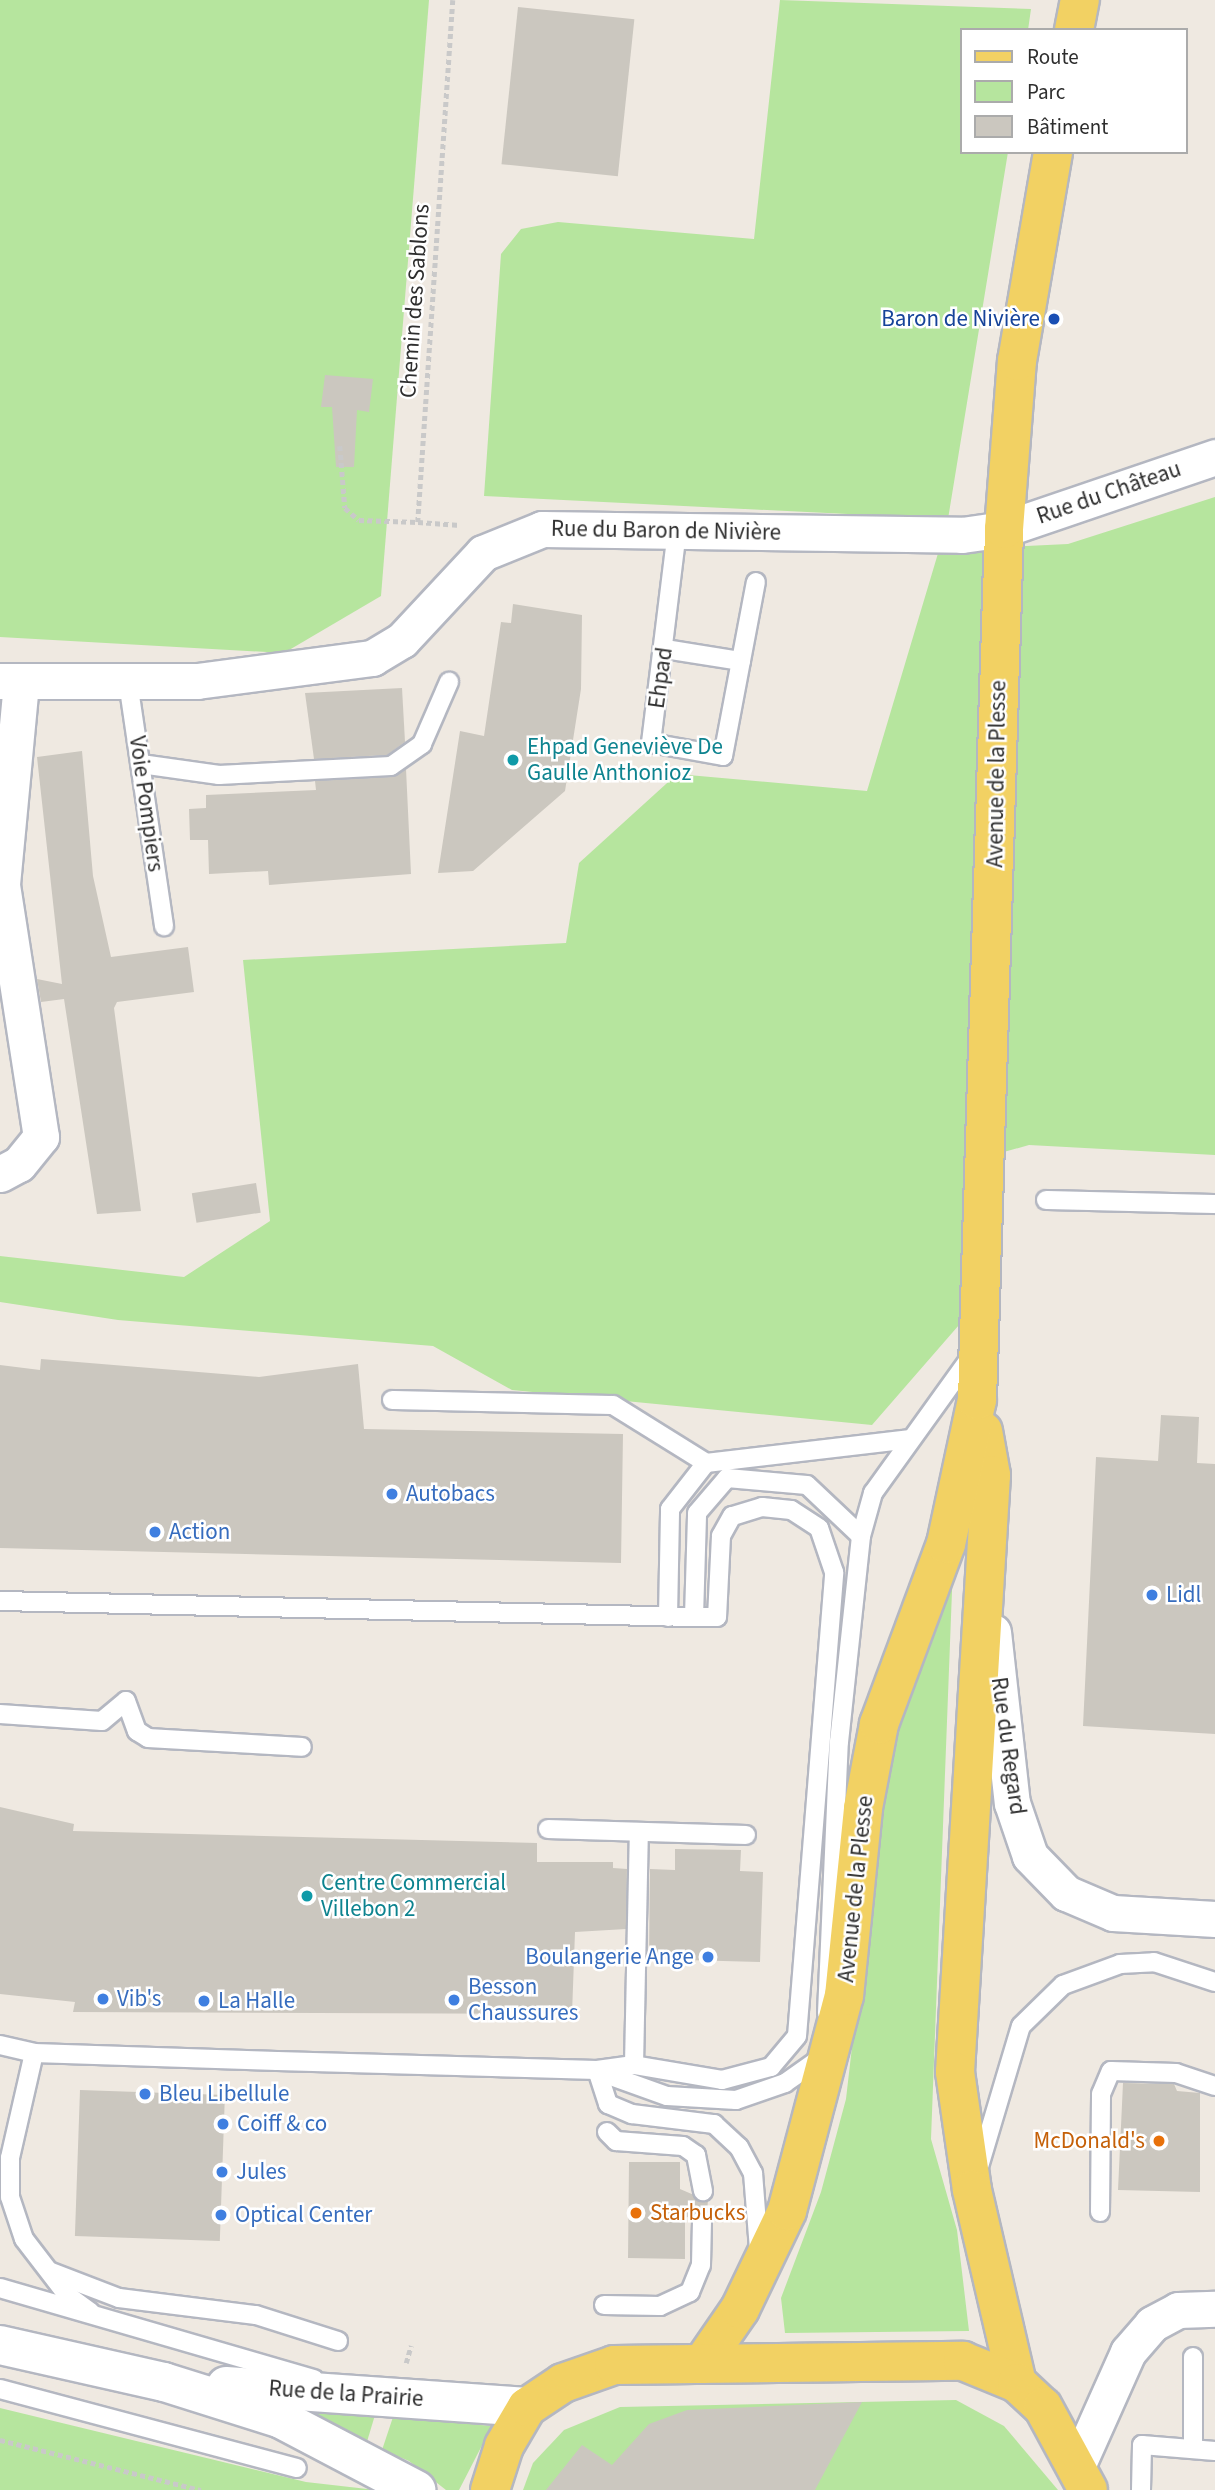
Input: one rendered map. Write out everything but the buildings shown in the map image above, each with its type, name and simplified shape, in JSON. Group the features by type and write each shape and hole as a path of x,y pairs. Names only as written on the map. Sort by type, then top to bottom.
{"main road":[{"path":"1074,28 1080,0"},
{"name":"Avenue de la Plesse","path":"702,2364 760,2273 787,2211 844,1996 863,1808 879,1724 946,1544 977,1400 983,1341 1004,529 1017,361 1053,154"},
{"name":"Avenue de la Plesse","path":"977,1400 991,1475 983,1556 983,1660 956,2072 972,2190 1017,2383"},
{"path":"490,2490 504,2446 527,2406 563,2383 614,2365 963,2361 1017,2383 1043,2407 1083,2477"}],"street":[{"name":"Rue du Château","path":"1004,529 1215,457"},
{"name":"Rue du Baron de Nivière","path":"10,682 223,678 372,658 402,640 484,553 542,529 962,535 1004,529"},
{"path":"0,1174 19,1164 41,1137 2,884 10,682"},
{"name":"Rue du Regard","path":"983,1556 1012,1803 1030,1856 1066,1893 1113,1913 1215,1919"},
{"path":"1083,2477 1128,2352 1152,2324 1178,2310 1215,2309"},
{"name":"Rue de la Prairie","path":"0,2345 164,2382 281,2419 416,2490"},
{"name":"Rue de la Prairie","path":"164,2382 527,2406"}],"lane":[{"name":"Ehpad","path":"677,531 652,743 723,757 756,582"},
{"path":"665,649 741,661"},
{"name":"Voie Pompiers","path":"128,681 164,926"},
{"path":"141,764 219,775 391,766 422,744 449,682"},
{"path":"1046,1200 1215,1204"},
{"path":"597,2070 643,2091 736,2100 785,2083 831,2052 825,1986 839,1742 861,1536 873,1493 909,1439 983,1341"},
{"path":"392,1399 612,1405 706,1463 909,1439"},
{"path":"668,1617 670,1509 706,1463"},
{"path":"694,1617 697,1513 727,1478 772,1478 807,1485 861,1536"},
{"path":"0,1601 717,1617 721,1536 732,1516 762,1507 791,1510 819,1528 834,1572 797,2036 771,2067 744,2078 634,2065 597,2070 34,2053 0,2045"},
{"path":"0,1714 102,1721 126,1701 137,1731 148,1738 302,1747"},
{"path":"548,1829 746,1835"},
{"path":"634,2065 639,1832"},
{"path":"972,2190 1021,2026 1063,1985 1120,1964 1154,1962 1215,1982"},
{"path":"34,2053 10,2158 10,2197 24,2239 50,2272 102,2322"},
{"path":"597,2070 608,2104 632,2114 715,2124 739,2147 753,2173 760,2273"},
{"path":"1100,2211 1101,2094 1111,2071 1176,2073 1215,2086"},
{"path":"607,2132 616,2141 683,2147 696,2155 703,2190"},
{"path":"604,2305 660,2306 690,2292 701,2265 702,2220"},
{"path":"50,2272 119,2298 256,2315 338,2342"},
{"path":"0,2288 102,2322 254,2359 364,2396"},
{"path":"1193,2357 1193,2446"},
{"path":"0,2389 297,2468"},
{"path":"1141,2490 1142,2445 1193,2446 1215,2451"}],"path":[{"name":"Chemin des Sablons","path":"418,522 453,0"},
{"path":"340,446 345,508 359,520 470,526 484,553"},
{"path":"0,2440 201,2490"}],"green space":[{"path":"0,0 429,0 381,596 284,653 0,637"},
{"path":"780,0 1031,9 1028,28 960,28 960,154 1008,154 948,519 484,496 501,254 521,229 558,222 754,239"},
{"path":"1215,497 1215,1155 1029,1145 972,1161 959,1325 872,1425 512,1390 433,1346 118,1320 0,1302 0,1256 184,1277 270,1221 243,960 566,943 579,863 677,774 867,791 939,550 1068,544"},
{"path":"953,1565 931,2139 957,2230 969,2331 785,2333 781,2298 821,2192 846,2099 884,1769"},
{"path":"956,2400 1004,2426 1058,2490 523,2490 533,2463 564,2430 620,2407"},
{"path":"289,2405 375,2415 366,2445"},
{"path":"0,2408 306,2482 376,2490 0,2490"},
{"path":"393,2417 492,2426 459,2490 446,2490 409,2461 382,2450"}],"place":[{"name":"Baron de Nivière","path":"1054,319"},
{"name":"Ehpad Geneviève De Gaulle Anthonioz","path":"513,760"},
{"name":"Autobacs","path":"392,1494"},
{"name":"Action","path":"155,1532"},
{"name":"Lidl","path":"1152,1595"},
{"name":"Centre Commercial Villebon 2","path":"307,1896"},
{"name":"Boulangerie Ange","path":"708,1957"},
{"name":"Vib's","path":"103,1999"},
{"name":"Besson Chaussures","path":"454,2000"},
{"name":"La Halle","path":"204,2001"},
{"name":"Bleu Libellule","path":"145,2094"},
{"name":"Coiff & co","path":"223,2124"},
{"name":"McDonald's","path":"1159,2141"},
{"name":"Jules","path":"222,2172"},
{"name":"Starbucks","path":"636,2213"},
{"name":"Optical Center","path":"221,2215"}]}
